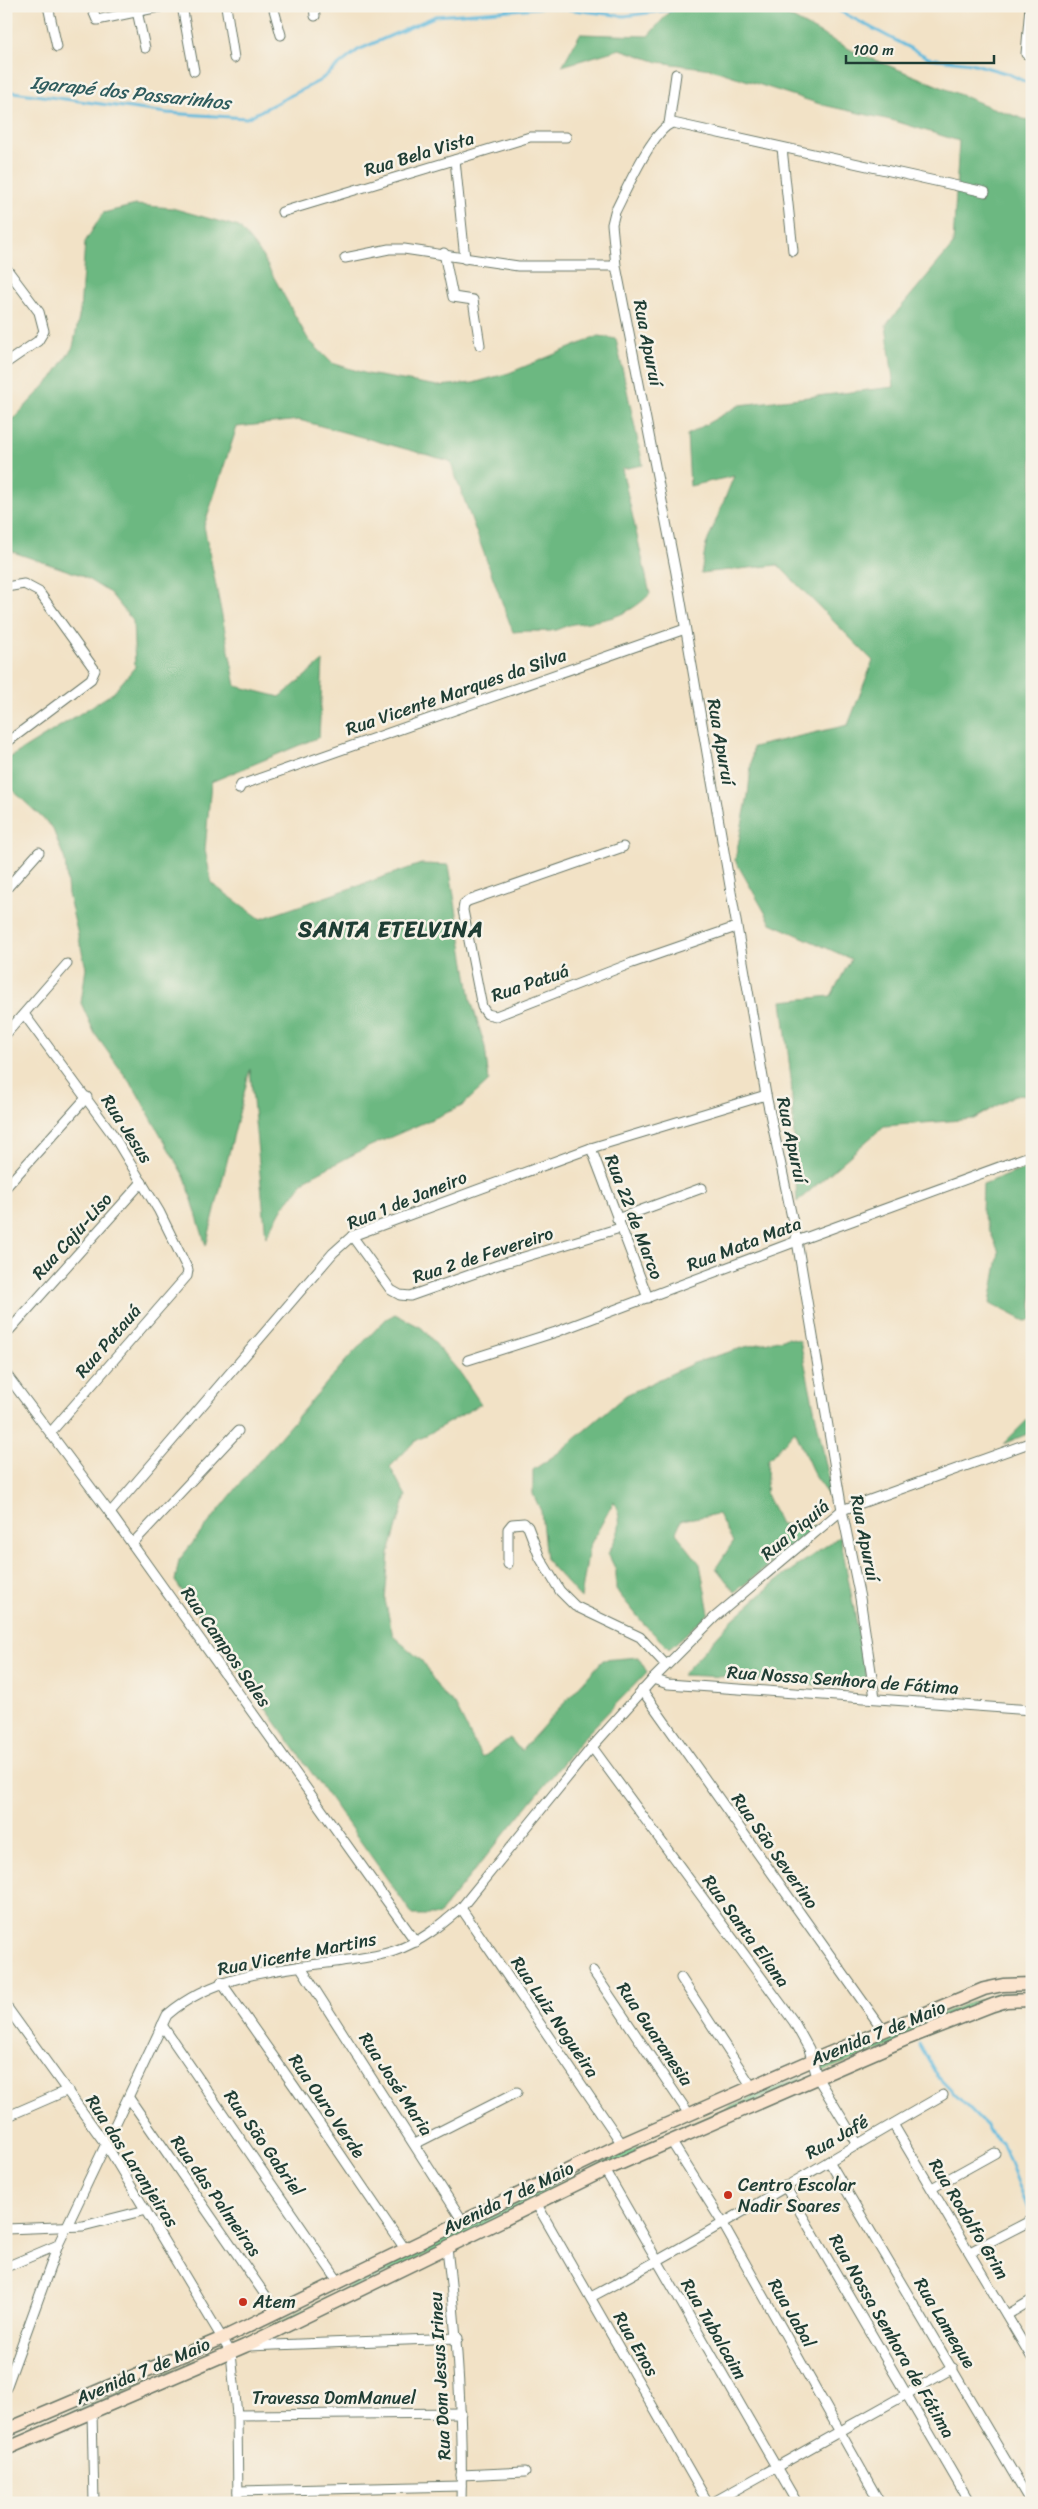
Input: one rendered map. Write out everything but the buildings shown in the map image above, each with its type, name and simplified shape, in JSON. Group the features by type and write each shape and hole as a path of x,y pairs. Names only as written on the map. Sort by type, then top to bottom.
{"main road":[{"name":"Avenida 7 de Maio","path":"6,2430 223,2338 462,2220 622,2144 813,2060 984,1989 1003,1985 1032,1984"},
{"name":"Avenida 7 de Maio","path":"6,2449 231,2353 604,2170 817,2077 1006,2001 1032,2000"}],"street":[{"path":"48,6 57,47"},
{"path":"91,6 97,20 164,6"},
{"path":"182,6 194,71"},
{"path":"226,6 234,58"},
{"path":"273,6 282,35"},
{"path":"314,6 315,16"},
{"path":"1026,54 1030,6"},
{"path":"137,11 146,48"},
{"path":"676,74 669,124 686,125 985,192"},
{"name":"Rua Apuruí","path":"669,124 651,145 615,212 612,224 616,266 657,469 766,1095 797,1241 842,1510 860,1598 874,1698"},
{"name":"Rua Bela Vista","path":"282,212 530,137 566,137"},
{"path":"782,148 793,251"},
{"path":"455,160 465,258"},
{"path":"346,258 389,249 444,253 518,266 616,266"},
{"path":"444,253 453,297 472,300 480,345"},
{"path":"6,268 39,312 44,331 38,341 6,363"},
{"path":"6,587 24,584 39,592 95,670 91,679 6,743"},
{"name":"Rua Vicente Marques da Silva","path":"239,789 241,785 685,629"},
{"name":"Rua Patuá","path":"623,847 464,904 463,910 480,998 487,1014 496,1016 632,963 736,927"},
{"path":"6,889 39,852"},
{"path":"6,1034 67,964"},
{"name":"Rua Jesus","path":"24,1014 87,1097 113,1135 160,1211 188,1270"},
{"name":"Rua 1 de Janeiro","path":"110,1513 326,1261 352,1236 591,1148 766,1095"},
{"path":"6,1187 87,1097"},
{"name":"Rua 22 de Marco","path":"591,1148 648,1298"},
{"name":"Rua Mata Mata","path":"468,1360 556,1332 1032,1155"},
{"name":"Rua Caju-Liso","path":"6,1334 142,1182"},
{"name":"Rua 2 de Fevereiro","path":"352,1236 391,1290 400,1296 410,1296 619,1223 702,1188"},
{"name":"Rua Patauá","path":"51,1432 187,1276 188,1270"},
{"name":"Rua Campos Sales","path":"6,1374 110,1513 416,1942"},
{"path":"132,1544 238,1431"},
{"name":"Rua Piquiá","path":"642,1690 715,1618 842,1510 1032,1442"},
{"path":"508,1564 508,1529 512,1524 524,1523 528,1527 548,1574 570,1601 592,1615 640,1637 666,1665"},
{"name":"Rua Nossa Senhora de Fátima","path":"653,1679 668,1684 1032,1710"},
{"name":"Rua Vicente Martins","path":"6,2388 58,2245 107,2146 167,2015 180,2004 221,1982 300,1966 393,1951 416,1942 437,1929 461,1908 592,1747 642,1690"},
{"name":"Rua São Severino","path":"642,1690 883,2030"},
{"name":"Rua Santa Eliana","path":"592,1747 794,2022 813,2060 817,2077 857,2144"},
{"name":"Rua Luiz Nogueira","path":"461,1908 622,2144"},
{"name":"Rua José Maria","path":"300,1966 462,2220"},
{"name":"Rua Guaranesia","path":"593,1971 689,2114"},
{"path":"681,1978 752,2087"},
{"name":"Rua Ouro Verde","path":"221,1982 404,2249"},
{"name":"Rua das Laranjeiras","path":"6,2006 107,2146 231,2353"},
{"name":"Rua São Gabriel","path":"162,2025 338,2281"},
{"path":"6,2117 68,2090"},
{"path":"415,2144 517,2092"},
{"name":"Rua Jafé","path":"591,2298 656,2263 722,2222 943,2095"},
{"name":"Rua das Palmeiras","path":"129,2098 277,2312"},
{"name":"Rua Rodolfo Grim","path":"893,2124 1032,2358"},
{"name":"Rua Jabal","path":"671,2141 722,2222 880,2503"},
{"path":"932,2188 995,2153"},
{"name":"Rua Lameque","path":"830,2161 1031,2503"},
{"name":"Rua Tubalcaim","path":"604,2170 656,2263 797,2503"},
{"name":"Rua Nossa Senhora de Fátima","path":"785,2186 970,2503"},
{"name":"Rua Enos","path":"536,2203 708,2503"},
{"path":"6,2229 67,2228 115,2220 146,2210"},
{"path":"970,2252 1032,2220"},
{"path":"6,2267 58,2245"},
{"name":"Rua Dom Jesus Irineu","path":"448,2248 458,2338 461,2413 461,2503"},
{"path":"1007,2315 1032,2300"},
{"path":"245,2346 458,2338"},
{"path":"231,2353 237,2415 238,2503"},
{"path":"712,2503 953,2368"},
{"path":"92,2412 94,2503"},
{"name":"Travessa DomManuel","path":"237,2415 461,2413"},
{"path":"461,2475 525,2472"},
{"path":"238,2491 461,2486"}],"green space":[{"path":"718,6 770,6 853,51 990,107 1032,122 1032,1096 1015,1095 974,1119 884,1126 797,1202 791,1078 782,1001 831,996 851,959 771,923 735,860 748,795 753,747 848,725 873,661 778,565 701,573 706,545 734,476 690,486 687,435 740,405 894,387 886,325 953,245 959,141 895,121 823,105 711,69 658,62 620,49 562,66 580,34 648,36 671,10"},
{"path":"136,205 172,208 239,227 261,254 308,339 332,363 367,374 438,386 473,383 509,373 599,336 616,339 643,465 622,469 650,594 624,613 605,619 570,625 551,631 513,632 450,461 299,420 237,427 204,526 236,686 280,697 323,661 319,737 211,782 205,850 212,884 261,919 421,864 449,865 471,1000 485,1047 489,1081 462,1106 368,1147 306,1179 283,1207 266,1237 250,1069 206,1246 186,1180 136,1091 95,1034 81,1003 86,968 68,894 65,860 52,827 6,784 6,760 113,693 135,667 133,621 110,593 81,575 13,552 6,545 6,427 52,378 73,347 80,312 85,242 103,213"},
{"path":"1032,1166 1032,1320 1025,1321 990,1303 999,1252 982,1213 983,1184"},
{"path":"395,1314 422,1328 461,1374 481,1404 414,1442 390,1467 406,1496 389,1553 385,1600 393,1636 422,1661 441,1692 455,1705 482,1758 510,1738 521,1751 603,1660 638,1657 647,1672 585,1736 438,1915 413,1915 175,1581 179,1560 248,1474 350,1356 386,1319"},
{"path":"788,1338 800,1341 834,1503 816,1479 795,1431 768,1460 766,1494 780,1524 818,1526 735,1592 716,1568 733,1542 718,1514 681,1520 676,1533 700,1564 709,1613 669,1649 643,1623 616,1590 616,1570 608,1554 619,1528 619,1516 614,1501 589,1547 581,1598 546,1560 541,1511 533,1494 533,1470 558,1453 626,1395 694,1363 745,1347"},
{"path":"1032,1415 1032,1432 1003,1444"},
{"path":"840,1536 867,1677 846,1685 809,1685 682,1675 732,1620 776,1581"},
{"path":"1032,1992 1032,2000 1017,1999 819,2072 817,2068 943,2013 994,1994"},
{"path":"800,2077 802,2079 231,2346 484,2218 592,2167"},
{"path":"209,2355 9,2442 9,2439"}],"waterway":[{"name":"Igarapé dos Passarinhos","path":"6,91 167,113 247,118 319,81 358,50 436,16 549,7 624,16 671,10 681,6"},
{"path":"830,6 929,58 971,63 1009,74 1032,85"},
{"path":"919,2044 938,2077 985,2125 988,2131 1002,2142 1032,2218"}],"place":[{"name":"Centro Escolar Nadir Soares","path":"728,2195"},
{"name":"Atem","path":"243,2302"}],"district":[{"name":"SANTA ETELVINA","path":"391,929"}]}
